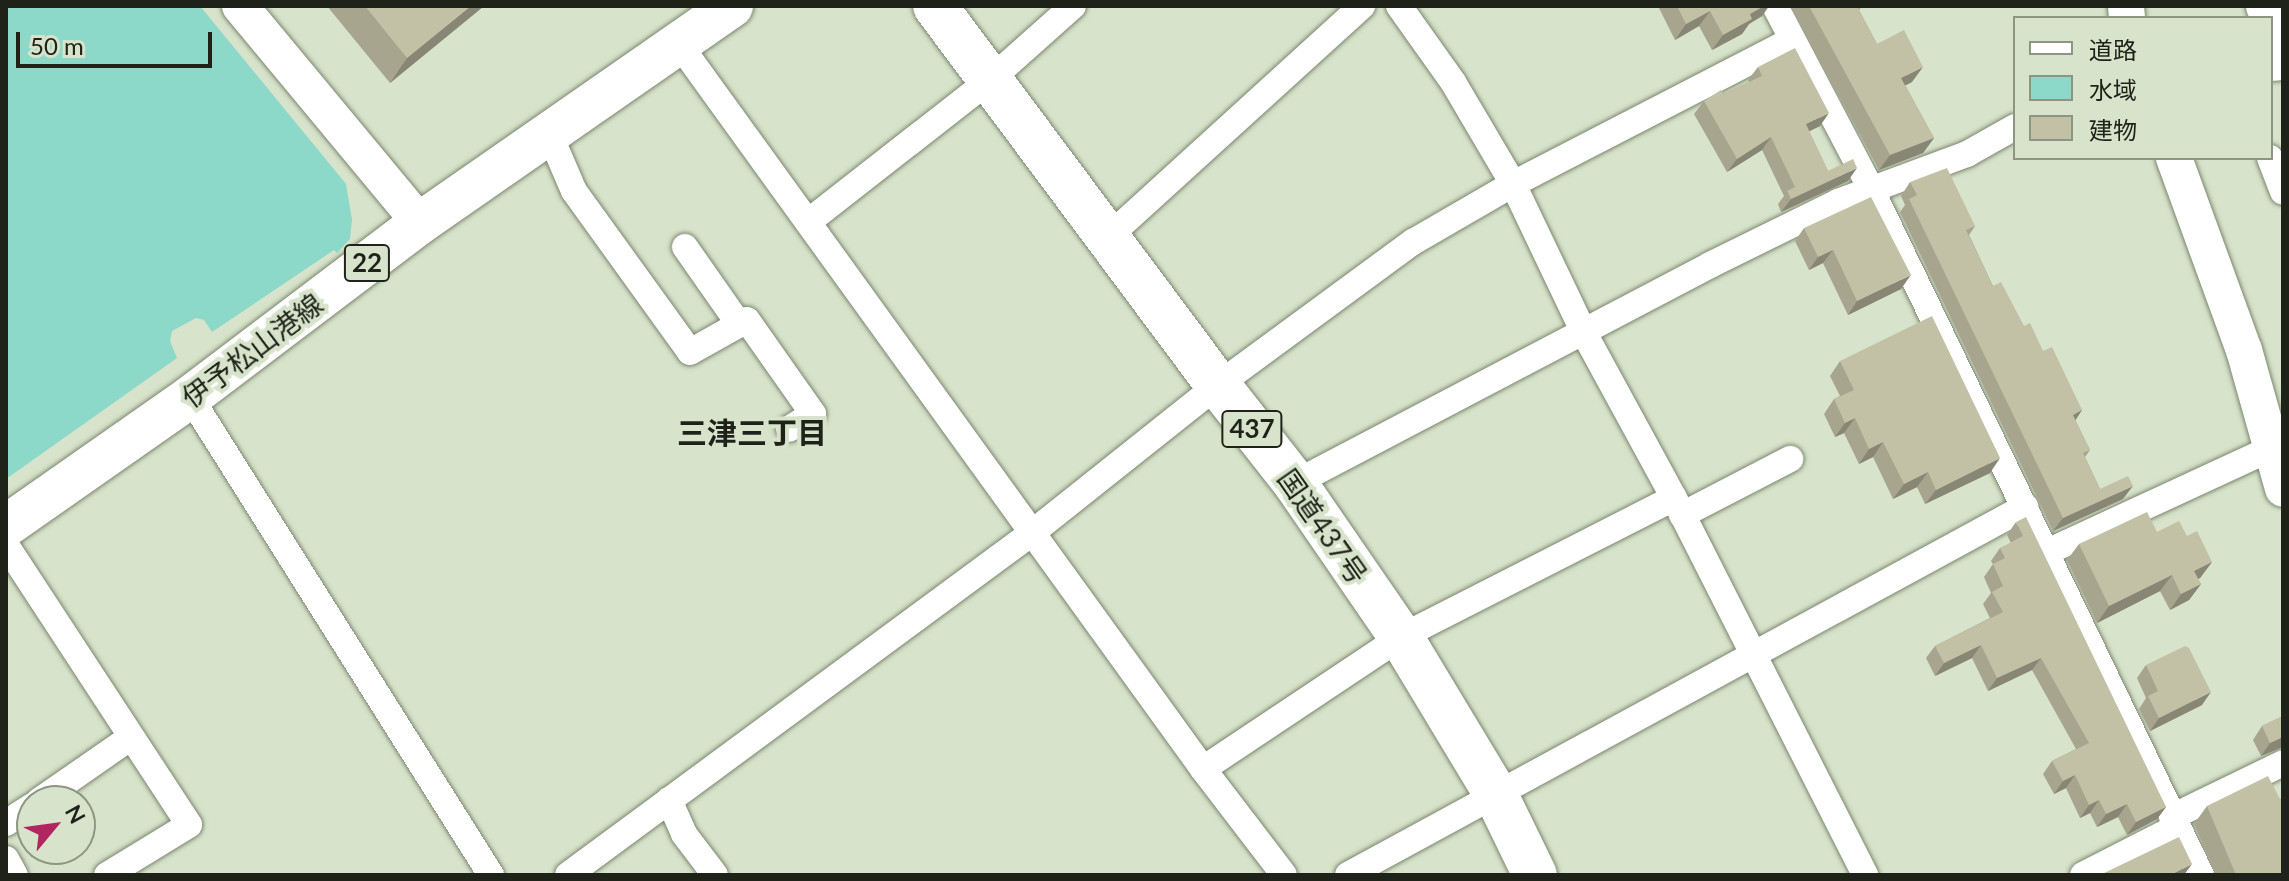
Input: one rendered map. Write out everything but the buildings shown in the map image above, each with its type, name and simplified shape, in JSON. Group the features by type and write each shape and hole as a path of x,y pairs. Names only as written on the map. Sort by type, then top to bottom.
{"highway":[{"name":"国道437号","path":"950,17 990,80 1295,483 1401,637 1495,793 1535,875"}],"main road":[{"name":"伊予松山港線","path":"6,526 190,397 420,223 732,6"},
{"path":"2273,19 2283,40"}],"street":[{"path":"240,6 420,223"},
{"path":"808,222 990,80 1073,6"},
{"path":"1107,238 1362,6"},
{"path":"1399,6 1453,82 1513,184 1584,333 1678,507 1865,875"},
{"path":"1775,6 1871,189 2201,875"},
{"path":"568,875 1033,532 1218,385 1413,242 1513,184 1792,40"},
{"path":"679,44 1203,769 1284,875"},
{"path":"1295,483 1710,265 1871,189 1967,154 2013,128"},
{"path":"549,133 574,191 690,352 747,320 813,414 789,429"},
{"path":"2175,160 2278,445 2283,489"},
{"path":"2271,160 2283,192"},
{"path":"685,247 739,324"},
{"path":"190,397 491,875"},
{"path":"2047,552 2278,445"},
{"path":"1203,769 1401,637 1678,507 1790,459"},
{"path":"1348,875 1751,653 2025,507"},
{"path":"6,545 189,825 107,875"},
{"path":"62,785 131,737"},
{"path":"2083,875 2283,763"},
{"path":"669,800 684,834 715,875"},
{"path":"6,859 15,875"}],"water":[{"path":"6,6 200,6 346,184 352,220 350,239 337,253 334,250 212,332 204,320 196,318 172,331 170,341 177,358 6,479"}],"district":[{"name":"三津三丁目","path":"752,432"}]}
